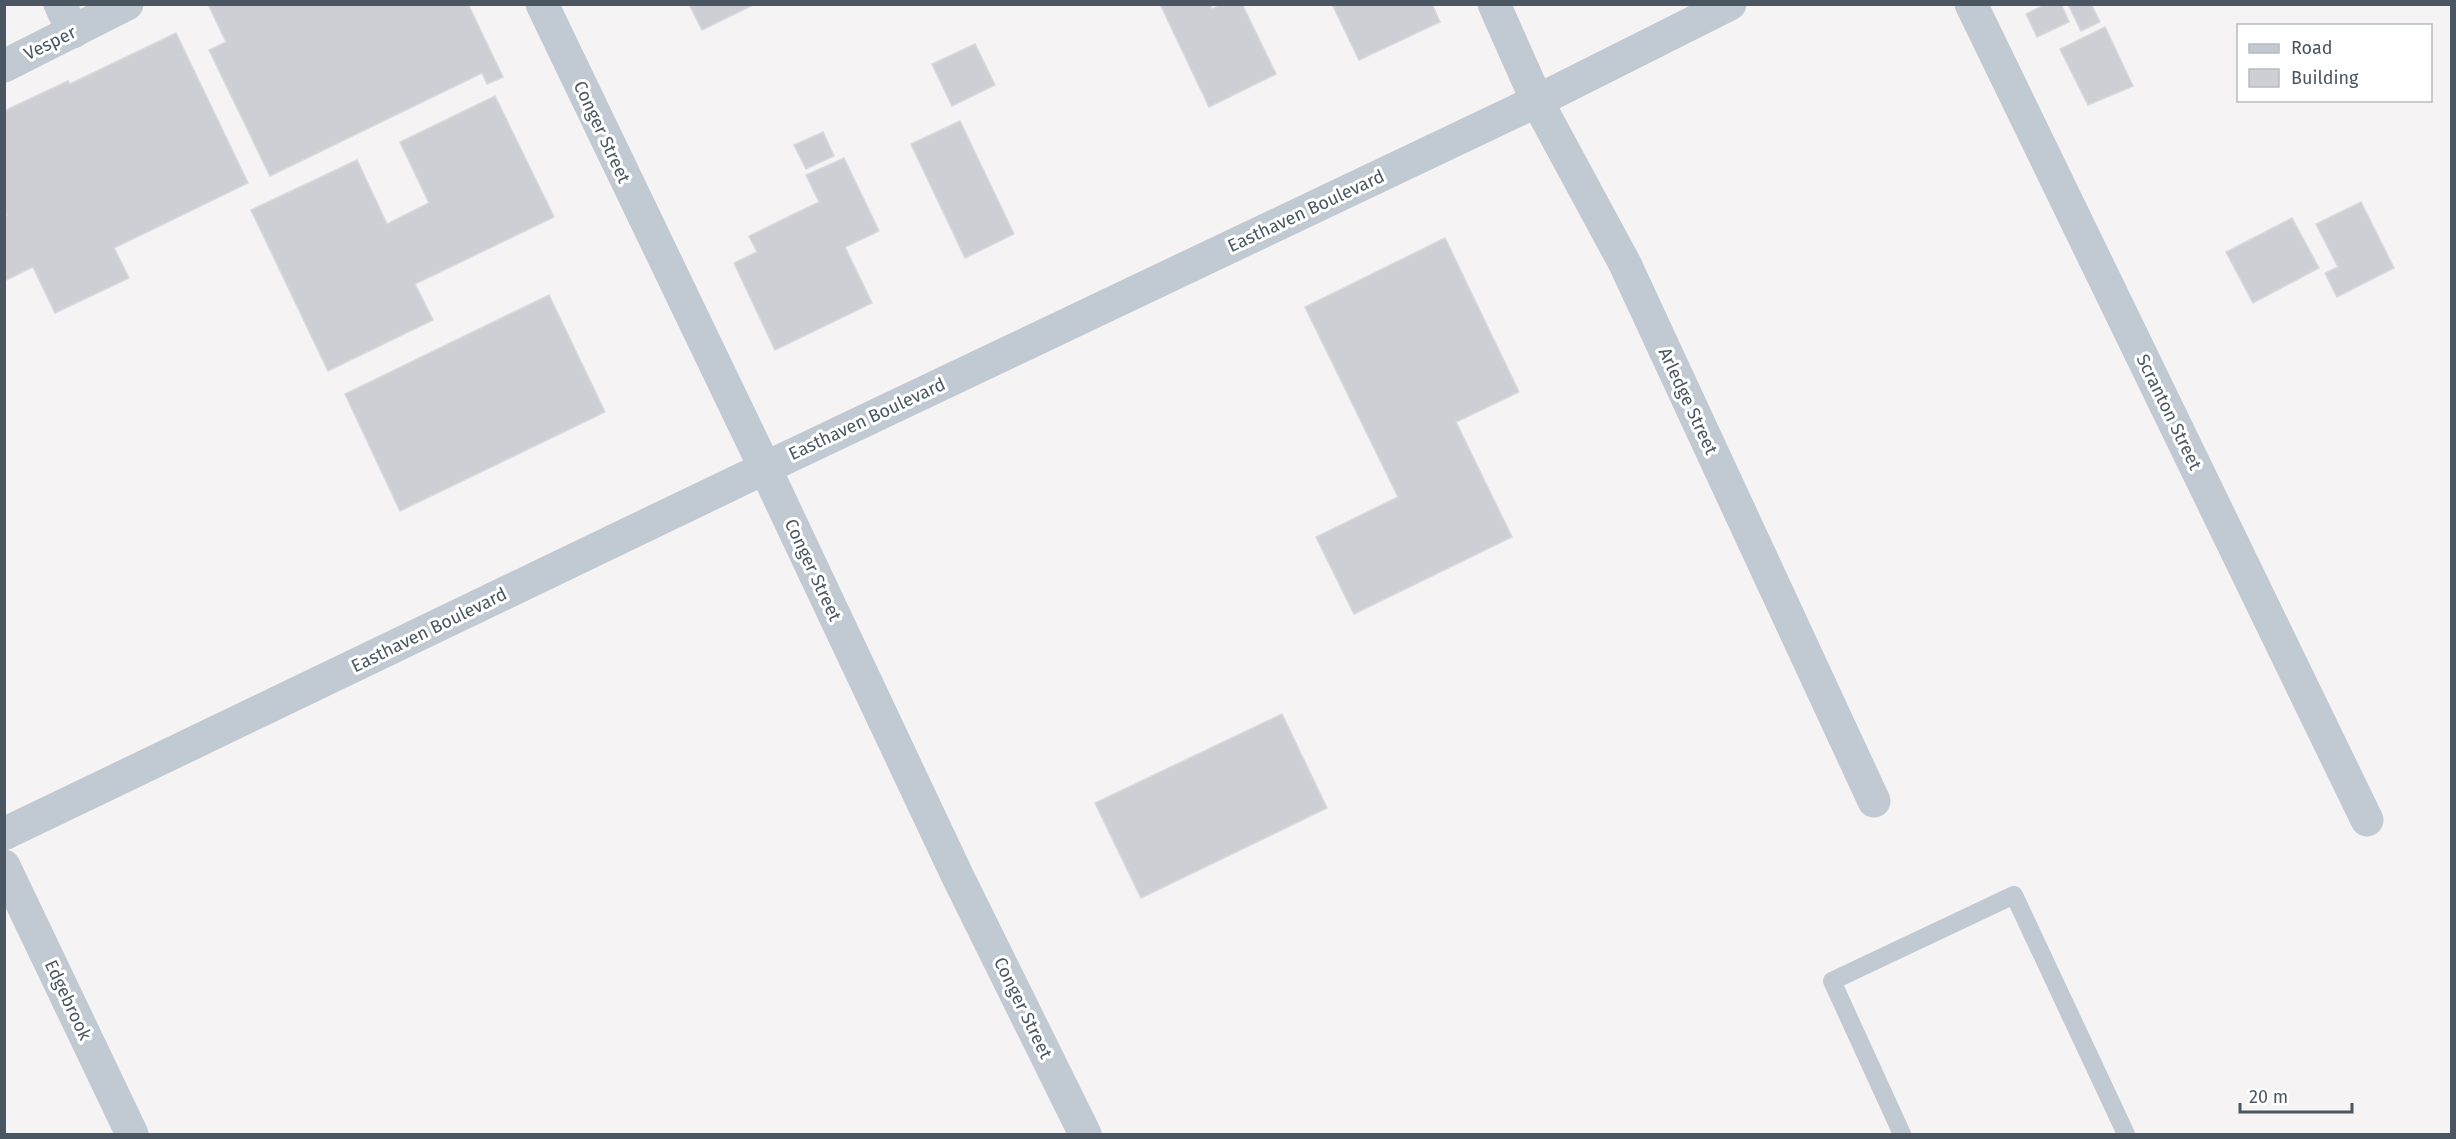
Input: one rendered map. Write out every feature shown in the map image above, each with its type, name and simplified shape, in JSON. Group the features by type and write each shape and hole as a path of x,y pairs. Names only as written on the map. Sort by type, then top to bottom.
{"street":[{"name":"Vesper","path":"4,66 67,18 127,4"},
{"name":"Conger Street","path":"542,4 957,875 1085,1134"},
{"name":"Arledge Street","path":"1494,4 1538,101 1625,264 1874,801"},
{"name":"Easthaven Boulevard","path":"4,834 765,468 1538,101 1730,4"},
{"name":"Scranton Street","path":"1971,4 2367,820"},
{"name":"Edgebrook","path":"4,866 132,1134"}],"lane":[{"path":"1902,1134 1832,981 2014,895 2126,1134"}],"building":[{"path":"208,4 468,4 503,77 487,84 482,73 270,176 209,50 226,42"},
{"path":"689,4 755,4 702,30"},
{"path":"1160,4 1210,4 1212,9 1222,4 1242,4 1276,74 1209,107"},
{"path":"1332,4 1432,4 1440,22 1359,60"},
{"path":"2046,4 2061,4 2069,22 2037,37 2026,14"},
{"path":"2068,4 2091,4 2100,22 2081,31"},
{"path":"2105,27 2133,86 2088,105 2060,49"},
{"path":"176,33 248,183 114,248 129,278 55,313 33,267 4,281 4,216 7,215 4,209 4,111 68,81 70,84"},
{"path":"975,44 995,85 952,106 932,64"},
{"path":"495,96 554,217 415,284 433,320 328,371 251,210 357,160 387,224 429,203 400,142"},
{"path":"960,121 1014,234 965,258 911,144"},
{"path":"823,132 834,156 806,169 794,145"},
{"path":"844,158 879,231 845,247 872,303 775,350 734,263 757,252 749,236 819,202 806,175"},
{"path":"2361,202 2394,268 2337,297 2325,273 2338,267 2316,224"},
{"path":"2292,218 2319,268 2253,303 2226,252"},
{"path":"1445,238 1519,392 1456,422 1512,537 1354,614 1316,537 1398,497 1305,307"},
{"path":"549,295 605,412 400,511 345,394"},
{"path":"1282,714 1327,808 1141,898 1095,803"}]}
